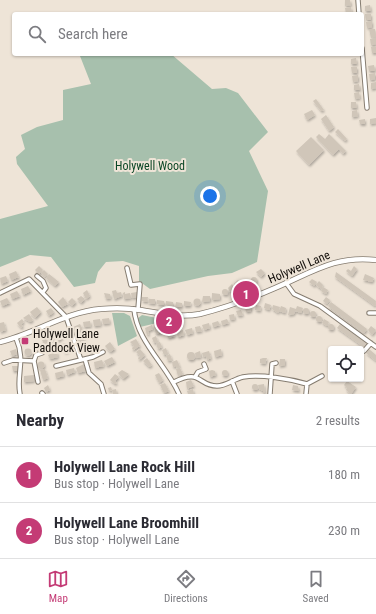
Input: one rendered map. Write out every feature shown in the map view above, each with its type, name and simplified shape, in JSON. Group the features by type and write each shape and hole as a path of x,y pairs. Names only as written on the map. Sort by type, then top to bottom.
{"main road":[{"name":"Holywell Lane","path":"0,342 16,338 77,313 99,309 136,309 177,316 201,314 267,291 332,262 357,259 376,260"}],"street":[{"path":"358,0 359,12"},
{"path":"363,56 367,108"},
{"path":"127,268 132,285 140,284 136,309 136,324 141,336 174,382 179,394"},
{"path":"37,276 46,285 43,292"},
{"path":"1,293 29,279 43,292 66,317 89,373 101,384 104,394"},
{"path":"286,283 294,294 320,306 376,347"},
{"path":"369,313 376,313"},
{"path":"16,338 19,346 21,361 20,394"},
{"path":"364,352 371,343"},
{"path":"56,366 83,360 103,352"},
{"path":"38,382 34,361 36,355 42,353"},
{"path":"4,363 13,360 34,361"},
{"path":"195,377 198,372 206,369 204,364"},
{"path":"270,394 272,364 276,364"},
{"path":"174,382 184,378 195,377 211,385 217,386 245,377 292,379 307,384 322,376"},
{"path":"232,381 238,394"},
{"path":"306,394 307,384"}],"green space":[{"name":"Holywell Wood","path":"80,56 173,56 212,89 226,88 238,93 268,132 249,151 268,191 257,262 232,273 208,276 150,289 139,281 139,266 123,261 106,262 98,272 95,283 74,287 51,257 30,255 0,267 0,219 48,206 17,164 16,157 25,149 21,135 37,127 63,120 63,90 91,84"},
{"path":"112,313 124,313 130,316 137,336 118,346"},
{"path":"142,315 157,318 157,323 140,327 137,319"}],"building":[{"path":"345,0 350,0 351,5 345,6"},
{"path":"370,5 371,11 365,11 365,6"},
{"path":"351,7 352,12 346,12 345,8"},
{"path":"365,14 371,14 371,20 366,20"},
{"path":"372,21 372,27 367,28 366,22"},
{"path":"369,29 375,29 376,37 371,38"},
{"path":"376,38 376,44 371,45 370,39"},
{"path":"371,47 376,47 376,53 372,53"},
{"path":"356,58 357,64 351,64 351,59"},
{"path":"374,65 375,71 369,71 368,66"},
{"path":"351,67 357,67 357,73 352,73"},
{"path":"375,73 375,79 370,80 369,74"},
{"path":"358,75 358,81 353,82 352,76"},
{"path":"376,82 376,88 371,89 371,83"},
{"path":"359,84 360,90 354,90 354,85"},
{"path":"359,92 360,98 355,99 354,93"},
{"path":"316,99 324,110 321,111 313,101"},
{"path":"351,102 356,102 357,108 351,108"},
{"path":"312,110 315,115 307,120 304,114"},
{"path":"357,110 358,116 352,117 352,111"},
{"path":"326,115 334,127 329,131 321,119"},
{"path":"376,118 376,123 370,124 370,119"},
{"path":"365,119 365,124 360,124 359,120"},
{"path":"338,129 347,139 345,141 335,132"},
{"path":"319,134 325,139 329,134 346,151 343,154 339,149 333,155 316,137"},
{"path":"311,137 324,150 309,165 296,151"},
{"path":"39,266 43,270 39,274 35,270"},
{"path":"354,266 357,269 352,276 346,271 348,269 351,271"},
{"path":"261,269 265,273 261,277 256,272"},
{"path":"44,270 48,274 45,277 41,273"},
{"path":"16,271 19,277 11,280 9,274"},
{"path":"336,272 376,301 375,306 335,277"},
{"path":"49,274 59,282 55,286 46,278"},
{"path":"365,274 374,278 372,282 363,280"},
{"path":"6,276 8,281 1,284 0,278"},
{"path":"254,277 257,280 254,283 251,280"},
{"path":"312,279 317,282 314,286 309,282"},
{"path":"238,280 241,286 236,288 234,284"},
{"path":"319,281 323,285 321,289 316,285"},
{"path":"232,284 235,289 230,292 228,288"},
{"path":"28,286 31,291 23,295 21,289"},
{"path":"323,287 328,290 326,294 321,291"},
{"path":"225,289 228,292 225,295 222,292"},
{"path":"87,290 90,296 86,299 83,293"},
{"path":"116,290 117,293 121,292 122,296 114,299 112,291"},
{"path":"17,291 20,296 12,299 10,294"},
{"path":"125,292 125,294 130,293 131,298 124,299 123,293"},
{"path":"137,292 138,297 132,298 131,293"},
{"path":"104,293 110,294 111,298 106,299"},
{"path":"212,293 220,294 220,299 212,300"},
{"path":"81,296 85,299 81,303 77,299"},
{"path":"203,296 210,296 210,301 202,302"},
{"path":"63,297 68,304 62,307 58,302"},
{"path":"142,297 148,297 147,302 142,301"},
{"path":"326,297 330,300 327,304 323,301"},
{"path":"7,298 10,303 2,306 0,301"},
{"path":"72,298 76,302 72,306 68,302"},
{"path":"149,299 155,299 155,304 148,303"},
{"path":"197,299 200,302 197,305 194,302"},
{"path":"157,300 164,301 164,305 157,304"},
{"path":"166,301 173,302 173,306 166,305"},
{"path":"184,301 191,302 190,306 184,306"},
{"path":"176,302 182,303 182,307 175,307"},
{"path":"331,302 367,329 364,333 328,306"},
{"path":"265,303 271,305 269,310 264,308"},
{"path":"256,305 261,306 260,311 255,310"},
{"path":"273,305 280,307 278,313 272,309"},
{"path":"251,306 251,311 246,312 245,307"},
{"path":"281,306 286,308 285,313 279,311"},
{"path":"297,306 303,308 301,313 295,311 294,314 288,315 290,307 296,309"},
{"path":"37,307 41,312 35,318 30,312"},
{"path":"51,308 54,312 49,316 46,311"},
{"path":"306,308 309,311 306,314 303,311"},
{"path":"241,310 243,315 238,316 236,311"},
{"path":"313,311 316,314 313,317 310,314"},
{"path":"29,314 33,320 30,322 23,318"},
{"path":"234,314 235,319 230,320 229,315"},
{"path":"319,316 322,319 319,322 316,319"},
{"path":"109,318 110,323 103,324 102,319"},
{"path":"22,319 24,322 21,324 23,326 21,328 17,323"},
{"path":"100,319 101,325 94,326 93,320"},
{"path":"227,319 229,323 222,325 221,321"},
{"path":"324,319 329,322 327,326 322,323"},
{"path":"90,321 91,326 84,327 83,322"},
{"path":"218,321 220,325 213,327 212,323"},
{"path":"4,322 6,330 0,332 0,323"},
{"path":"209,323 210,328 204,330 202,325"},
{"path":"80,324 83,330 75,332 73,327"},
{"path":"331,324 334,327 331,330 328,327"},
{"path":"340,324 368,344 365,348 337,328"},
{"path":"152,325 153,329 148,331 149,334 147,335 145,328"},
{"path":"156,326 157,329 161,328 162,332 156,334 154,327"},
{"path":"200,326 202,331 196,332 195,327"},
{"path":"371,326 376,330 372,335 368,330"},
{"path":"192,328 193,333 187,335 185,330"},
{"path":"64,330 64,336 58,341 55,334"},
{"path":"183,330 184,335 178,337 176,332"},
{"path":"173,332 175,336 168,338 167,334"},
{"path":"51,335 55,339 44,344 42,340"},
{"path":"83,336 86,345 82,347 78,340"},
{"path":"156,336 158,342 154,343 152,338"},
{"path":"136,339 140,346 133,350 132,348 134,346 130,342"},
{"path":"110,342 115,349 110,352 105,346"},
{"path":"160,342 162,347 158,349 156,343"},
{"path":"66,343 70,350 65,353 62,344"},
{"path":"42,344 43,349 34,353 32,348"},
{"path":"96,345 98,351 90,353 88,347"},
{"path":"166,348 168,354 164,355 162,350"},
{"path":"16,349 17,354 12,356 10,351"},
{"path":"28,349 31,352 28,355 25,352"},
{"path":"140,349 145,355 139,360 138,358 140,356 136,352"},
{"path":"221,349 222,355 215,357 214,351"},
{"path":"369,349 376,355 376,361 366,353"},
{"path":"57,351 58,357 50,359 48,355"},
{"path":"200,351 201,357 196,358 195,353"},
{"path":"209,351 211,358 207,360 206,356 203,357 202,353"},
{"path":"191,352 194,353 194,359 191,360 188,359 187,356 188,353"},
{"path":"170,354 172,360 168,361 166,356"},
{"path":"112,357 115,362 107,366 104,361"},
{"path":"147,358 152,365 149,367 143,361"},
{"path":"267,358 265,364 260,363 260,359"},
{"path":"280,359 285,359 285,365 279,366"},
{"path":"102,360 104,366 95,368 94,362"},
{"path":"177,360 180,367 173,367 172,362"},
{"path":"41,362 44,365 41,368 38,365"},
{"path":"84,364 86,371 78,373 76,368"},
{"path":"12,366 19,366 18,371 13,371"},
{"path":"74,368 75,372 67,375 66,370"},
{"path":"180,368 183,374 178,376 176,369"},
{"path":"45,369 48,378 43,380 40,370"},
{"path":"122,370 129,374 123,379 118,373"},
{"path":"225,370 228,373 225,376 222,373"},
{"path":"63,371 64,376 56,378 55,373"},
{"path":"209,371 215,371 216,375 210,377"},
{"path":"159,373 163,380 159,383 155,375"},
{"path":"115,374 119,377 115,381 117,383 115,384 110,380"},
{"path":"34,375 34,381 24,382 24,376"},
{"path":"191,380 194,386 187,389 186,382"},
{"path":"346,382 348,382 356,387 351,394 346,390 347,388 344,385"},
{"path":"165,383 169,391 164,393 160,385"},
{"path":"255,384 258,387 255,390 252,387"},
{"path":"264,384 265,393 263,393 263,391 259,389 258,385"},
{"path":"48,385 50,390 46,392 44,388"},
{"path":"293,385 298,386 299,391 292,390"},
{"path":"116,389 117,394 113,394 112,390"},
{"path":"193,389 194,394 188,394 187,391"}],"place":[{"name":"Holywell Lane Rock Hill","path":"246,294"},
{"name":"Holywell Lane Broomhill","path":"169,321"},
{"name":"Holywell Lane Paddock View","path":"25,341"}]}
